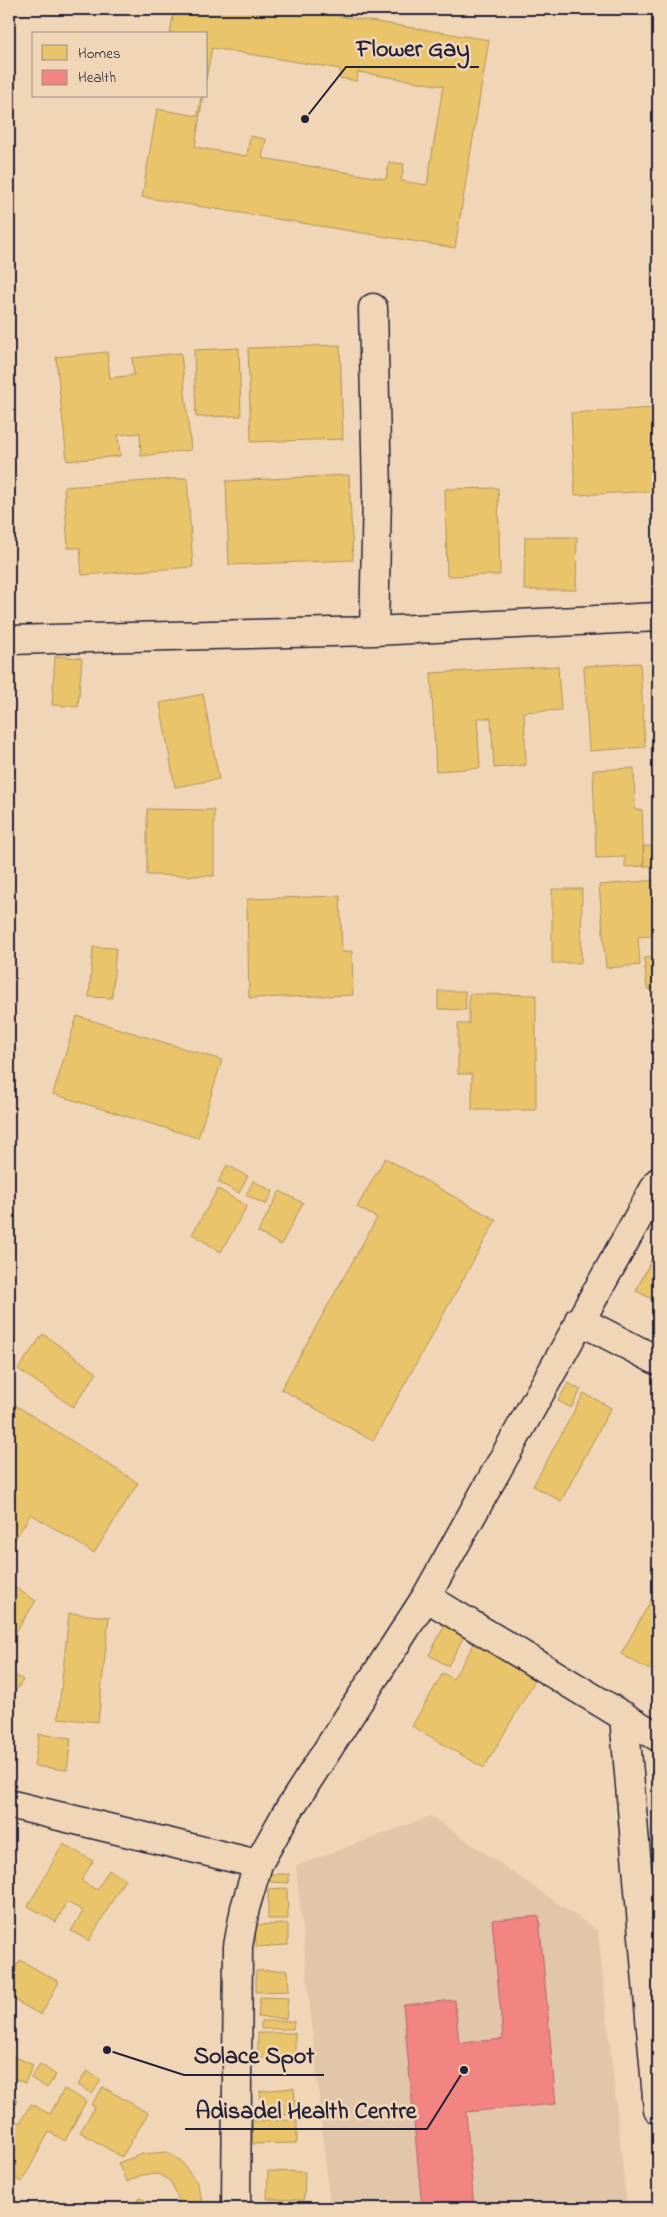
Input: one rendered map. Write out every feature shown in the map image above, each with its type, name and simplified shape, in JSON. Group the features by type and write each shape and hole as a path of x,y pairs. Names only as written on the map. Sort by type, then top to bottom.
{"street":[{"path":"373,308 376,494 374,631"},
{"path":"9,640 374,631 658,617"},
{"path":"236,2208 238,1946 245,1908 258,1864 286,1814 426,1597 579,1320 658,1182"},
{"path":"579,1320 658,1361"},
{"path":"426,1597 658,1737"},
{"path":"624,1716 658,2110"},
{"path":"9,1804 258,1864"}],"shaded area":[{"path":"431,1816 598,1931 627,2208 330,2208 296,1866"}],"building: Homes":[{"path":"174,9 295,9 489,40 455,248 142,197 157,109 198,116 201,98 203,98 195,147 247,156 250,136 266,139 262,158 386,179 389,162 404,164 401,181 427,185 443,86 358,72 357,81 339,78 340,69 212,48 208,69 208,32 170,32"},
{"path":"340,345 343,439 251,442 248,348"},
{"path":"239,348 241,416 196,417 194,350"},
{"path":"107,352 110,378 134,375 132,358 181,353 191,450 141,456 140,433 118,435 120,456 67,461 56,357"},
{"path":"654,408 658,491 575,495 571,413"},
{"path":"349,475 353,560 229,565 226,481"},
{"path":"187,478 193,567 82,575 80,548 68,548 64,487"},
{"path":"498,488 500,575 447,576 445,489"},
{"path":"525,537 577,537 576,590 524,590"},
{"path":"55,656 82,658 78,707 52,705"},
{"path":"655,662 658,662 658,742"},
{"path":"640,663 645,747 589,751 584,666"},
{"path":"558,666 561,710 524,712 526,765 494,768 491,718 477,718 480,768 436,771 431,673"},
{"path":"203,694 219,779 175,787 160,703"},
{"path":"634,768 635,810 642,810 644,866 625,867 625,857 596,858 593,770"},
{"path":"147,809 214,810 214,876 147,875"},
{"path":"643,846 658,846 658,866 644,866"},
{"path":"658,880 658,935 638,937 640,965 606,968 599,885"},
{"path":"552,889 582,889 581,963 552,963"},
{"path":"340,896 342,952 352,951 353,995 249,998 247,899"},
{"path":"93,947 116,948 112,998 89,997"},
{"path":"658,956 658,988 647,989 644,958"},
{"path":"438,991 465,991 466,1010 438,1009"},
{"path":"469,994 536,995 536,1110 472,1110 472,1074 458,1074 458,1024 469,1024"},
{"path":"77,1016 222,1060 198,1138 53,1094"},
{"path":"385,1158 496,1220 373,1441 281,1389 377,1218 357,1207"},
{"path":"227,1165 248,1176 239,1193 218,1182"},
{"path":"253,1181 273,1191 266,1205 246,1195"},
{"path":"218,1189 247,1206 221,1252 192,1234"},
{"path":"280,1191 303,1203 281,1245 258,1232"},
{"path":"658,1246 658,1302 636,1291"},
{"path":"43,1334 97,1373 73,1407 18,1369"},
{"path":"568,1383 581,1390 571,1408 558,1401"},
{"path":"584,1393 611,1408 561,1501 533,1486"},
{"path":"9,1401 138,1483 94,1553 31,1514 9,1546"},
{"path":"658,1483 658,1500 651,1496"},
{"path":"9,1584 36,1601 15,1633 9,1629"},
{"path":"658,1588 658,1655 649,1670 621,1654"},
{"path":"69,1613 109,1617 98,1722 58,1718"},
{"path":"447,1621 467,1631 448,1666 429,1655"},
{"path":"480,1634 541,1670 484,1768 412,1726 443,1673 453,1679"},
{"path":"9,1671 23,1680 9,1701"},
{"path":"39,1734 71,1738 67,1770 34,1766"},
{"path":"63,1844 93,1861 81,1881 97,1890 109,1870 125,1879 89,1941 71,1931 83,1911 67,1902 56,1922 28,1906"},
{"path":"270,1874 289,1874 289,1883 270,1882"},
{"path":"287,1888 288,1919 268,1919 268,1889"},
{"path":"288,1924 288,1945 256,1947 255,1925"},
{"path":"20,1960 59,1982 41,2015 9,1997 9,1978"},
{"path":"288,1970 289,1991 256,1992 256,1971"},
{"path":"260,1997 288,1998 286,2019 258,2017"},
{"path":"261,2021 294,2021 293,2029 261,2029"},
{"path":"258,2033 295,2033 295,2057 258,2058"},
{"path":"9,2054 33,2065 25,2083 9,2076"},
{"path":"40,2064 56,2075 47,2088 31,2078"},
{"path":"87,2071 101,2080 92,2094 78,2085"},
{"path":"103,2087 148,2113 122,2157 80,2132 95,2107 91,2105"},
{"path":"294,2088 296,2114 262,2117 260,2091"},
{"path":"64,2089 86,2101 65,2141 49,2132 22,2182 9,2175 9,2117 20,2123 31,2104 50,2114"},
{"path":"9,2095 17,2099 9,2116"},
{"path":"297,2120 297,2143 253,2144 252,2121"},
{"path":"167,2152 181,2161 197,2183 204,2208 182,2208 171,2182 159,2174 141,2175 127,2182 118,2163 142,2154"},
{"path":"268,2171 305,2172 304,2200 267,2199"},
{"path":"140,2197 156,2208 132,2208"},
{"path":"70,2201 83,2208 66,2208"}],"building: Health":[{"path":"539,1916 556,2104 466,2112 474,2208 422,2208 403,2005 455,2000 459,2043 503,2039 492,1920"}],"place":[{"name":"Flower Gay","path":"305,119"},
{"name":"Solace Spot","path":"107,2050"},
{"name":"Adisadel Health Centre","path":"464,2070"}]}
